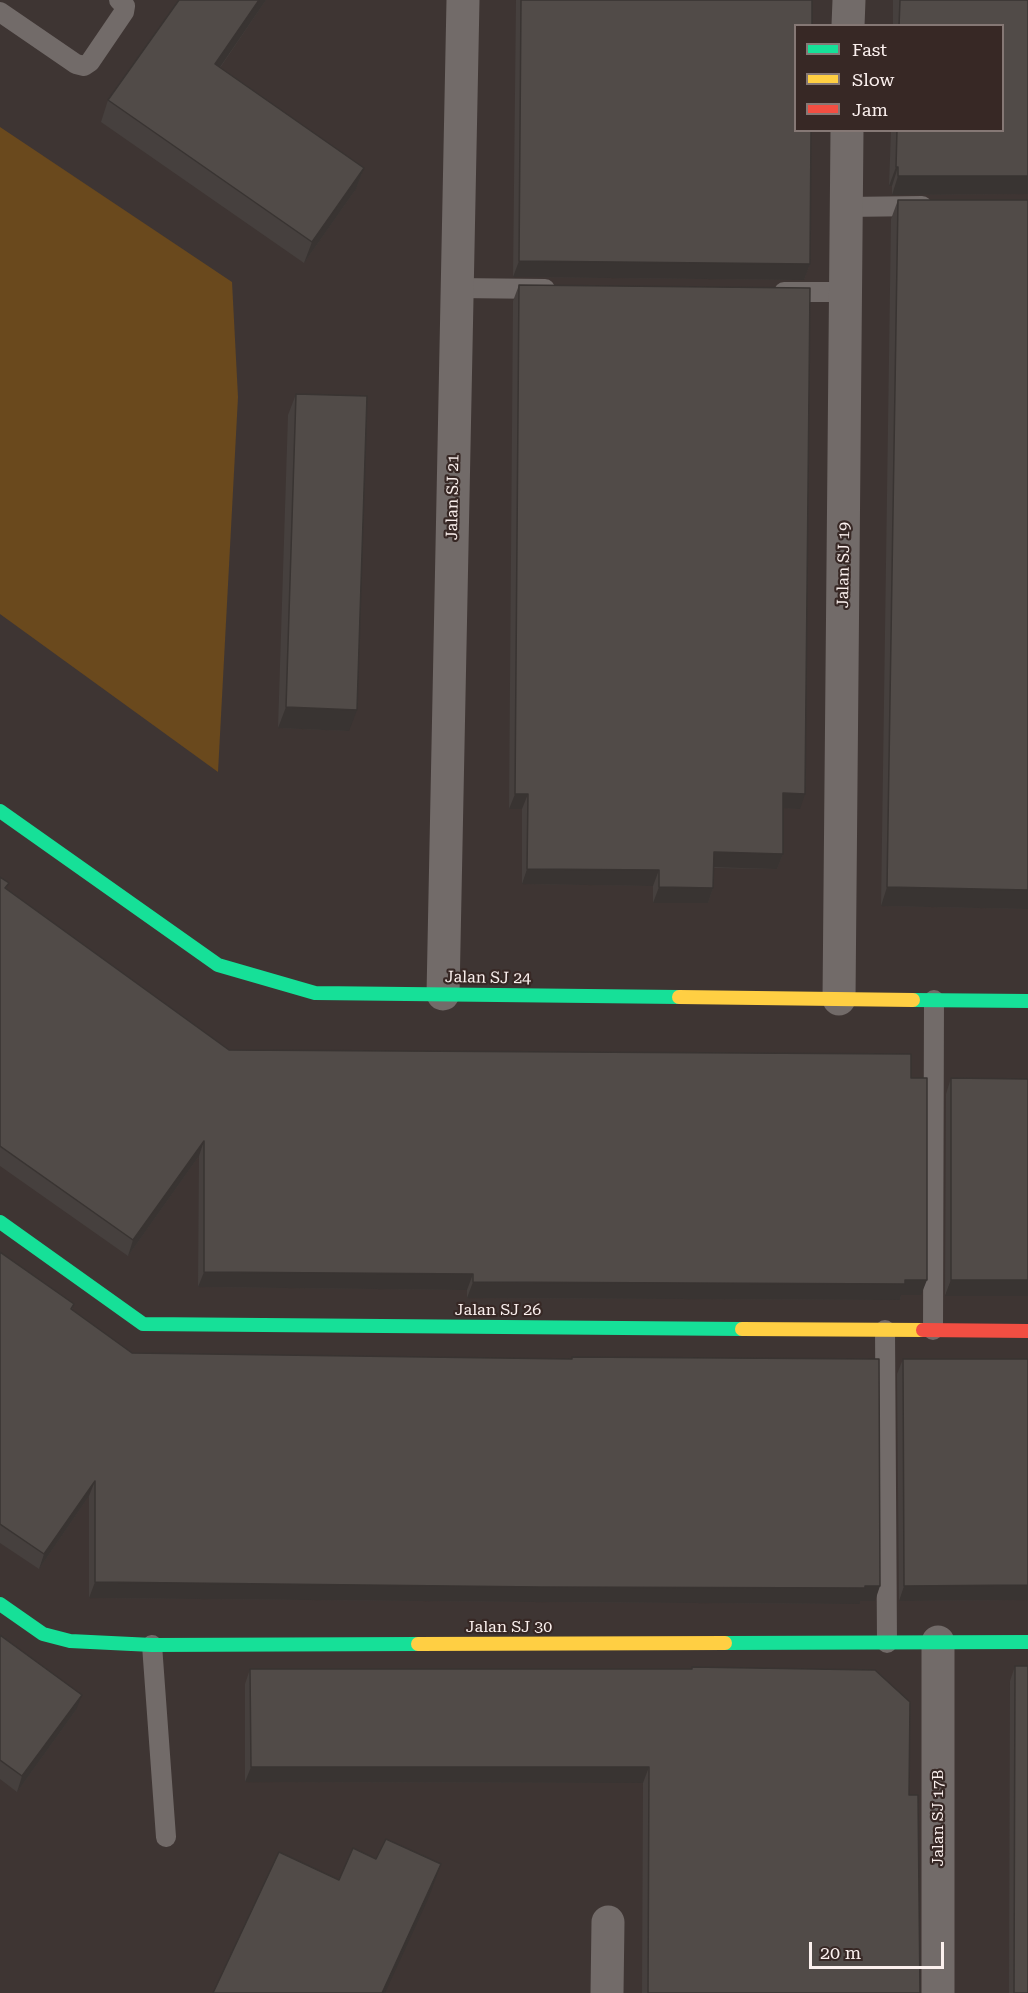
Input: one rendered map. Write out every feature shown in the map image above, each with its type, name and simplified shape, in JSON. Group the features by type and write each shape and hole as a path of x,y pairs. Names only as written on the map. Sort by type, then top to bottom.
{"street":[{"name":"Jalan SJ 21","path":"443,994 463,0"},
{"path":"848,24 849,0"},
{"name":"Jalan SJ 19","path":"839,999 847,132"},
{"name":"Jalan SJ 24","path":"0,811 218,965 315,993 1028,1001"},
{"name":"Jalan SJ 26","path":"0,1222 143,1324 1028,1331"},
{"name":"Jalan SJ 30","path":"0,1604 43,1634 70,1641 152,1645 1028,1642"},
{"name":"Jalan SJ 17B","path":"938,1642 938,1993"},
{"path":"607,1993 608,1922"}],"lane":[{"path":"0,12 76,64 84,66 90,62 124,12 125,6 120,0"},
{"path":"846,207 937,206"},
{"path":"457,288 563,289"},
{"path":"764,291 846,292"},
{"path":"933,1330 934,1000"},
{"path":"885,1330 887,1642"},
{"path":"152,1645 166,1837"}],"shaded area":[{"path":"0,127 232,282 238,397 218,772 0,614"}],"building":[{"path":"179,0 259,0 215,64 364,168 312,242 108,100"},
{"path":"521,0 812,0 812,24 794,24 794,132 811,132 810,264 519,261"},
{"path":"900,0 1028,0 1028,176 898,176 897,132 1004,132 1004,24 899,24"},
{"path":"898,200 1028,200 1028,890 887,887"},
{"path":"519,285 810,288 805,794 783,793 783,854 714,852 713,888 659,887 659,870 527,869 528,794 515,794"},
{"path":"296,394 367,396 357,710 286,707"},
{"path":"0,877 9,883 5,888 229,1050 911,1054 911,1078 927,1078 927,1280 905,1280 905,1284 473,1282 473,1274 204,1272 204,1141 133,1240 0,1146"},
{"path":"951,1078 1028,1079 1028,1280 951,1280"},
{"path":"0,1252 74,1304 71,1309 132,1353 572,1359 572,1357 879,1359 880,1586 865,1586 865,1588 540,1587 95,1582 95,1481 44,1554 0,1524"},
{"path":"903,1359 1028,1359 1028,1585 904,1586"},
{"path":"0,1635 82,1695 22,1776 0,1760"},
{"path":"1015,1666 1028,1666 1028,1993 1014,1993"},
{"path":"692,1667 875,1670 910,1702 909,1795 918,1795 920,1993 648,1993 649,1767 251,1767 250,1669 692,1669"},
{"path":"386,1839 441,1864 382,1993 213,1993 279,1852 339,1880 353,1848 376,1859"}],"traffic: fast":[{"path":"0,811 218,965 315,993 679,997"},
{"path":"913,1000 1028,1001"},
{"path":"0,1222 143,1324 742,1329"},
{"path":"0,1604 43,1634 70,1641 152,1645 418,1644"},
{"path":"725,1643 1028,1642"}],"traffic: slow":[{"path":"679,997 913,1000"},
{"path":"742,1329 923,1330"},
{"path":"418,1644 725,1643"}],"traffic: jam":[{"path":"923,1330 1028,1331"}]}
